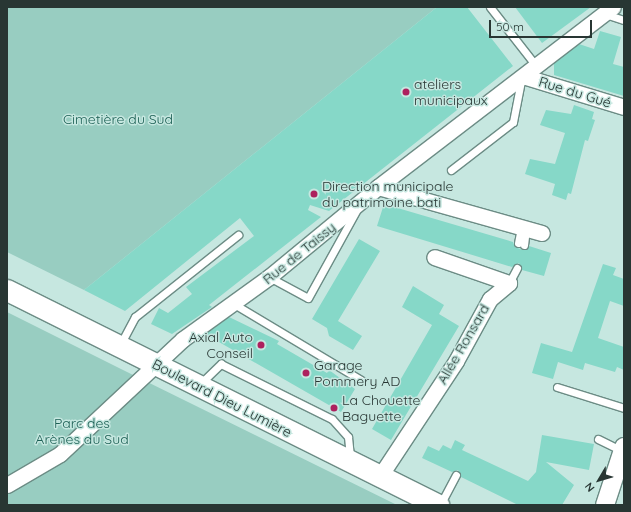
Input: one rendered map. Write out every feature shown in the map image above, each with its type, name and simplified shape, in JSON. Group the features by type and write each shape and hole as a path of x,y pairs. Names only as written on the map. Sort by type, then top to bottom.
{"main road":[{"name":"Boulevard Dieu Lumière","path":"7,290 120,346 197,387 439,505"}],"street":[{"name":"Rue de Taissy","path":"7,485 60,454 183,339 234,304 269,277 378,187 528,75 609,10"},
{"name":"Rue du Gué","path":"528,75 624,107"},
{"path":"378,187 542,233"},
{"path":"434,257 509,283"},
{"name":"Allée Ronsard","path":"380,476 456,361 490,299 509,283"},
{"path":"605,505 624,449"}],"lane":[{"path":"451,170 513,122 528,75 490,7"},
{"name":"Rue de Taissy","path":"609,10 624,20"},
{"path":"269,277 308,298 362,201"},
{"path":"521,244 524,228"},
{"path":"120,346 135,317 238,235"},
{"path":"509,283 514,267"},
{"path":"234,304 361,380"},
{"path":"197,387 220,364 332,418 348,437 350,461"},
{"path":"557,387 624,408"},
{"path":"598,439 624,449"},
{"name":"Boulevard Dieu Lumière","path":"439,505 456,475"}],"green space":[{"name":"Cimetière du Sud","path":"7,7 437,7 84,290 7,252"},
{"name":"Parc des Arènes du Sud","path":"7,312 121,369 397,505 7,505"}],"building":[{"path":"437,7 467,7 513,66 329,211 310,205 308,210 321,217 209,305 212,307 172,334 151,324 159,308 168,313 192,294 186,287 254,236 240,218 125,311 84,290"},
{"path":"515,7 591,7 542,43"},
{"path":"600,31 621,37 613,64 624,67 624,96 554,75 554,63 579,44 594,49"},
{"path":"574,105 594,112 592,119 595,120 588,141 585,140 571,194 568,193 566,200 552,195 555,184 525,174 530,159 555,164 565,133 540,125 546,110 571,114"},
{"path":"384,204 513,242 515,247 523,250 529,246 551,253 544,276 522,270 519,263 512,267 377,226"},
{"path":"359,239 380,251 338,321 362,336 353,350 329,336 327,328 312,319"},
{"path":"603,264 616,268 613,275 624,279 624,306 610,301 598,338 624,347 624,370 617,367 615,372 585,363 583,370 558,362 553,379 532,373 541,343 572,352"},
{"path":"413,286 444,305 439,314 459,326 391,440 372,429 432,325 402,307"},
{"path":"229,317 279,341 277,344 327,373 329,370 355,389 341,412 205,334"},
{"path":"542,435 594,444 589,470 546,462 574,485 562,505 518,505 461,477 458,470 452,472 422,458 428,446 439,451 443,445 451,449 455,440 465,445 462,450 528,481 536,472"}],"place":[{"name":"ateliers municipaux","path":"406,92"},
{"name":"Direction municipale du patrimoine bati","path":"314,194"},
{"name":"Axial Auto Conseil","path":"261,345"},
{"name":"Garage Pommery AD","path":"306,373"},
{"name":"La Chouette Baguette","path":"334,408"}]}
